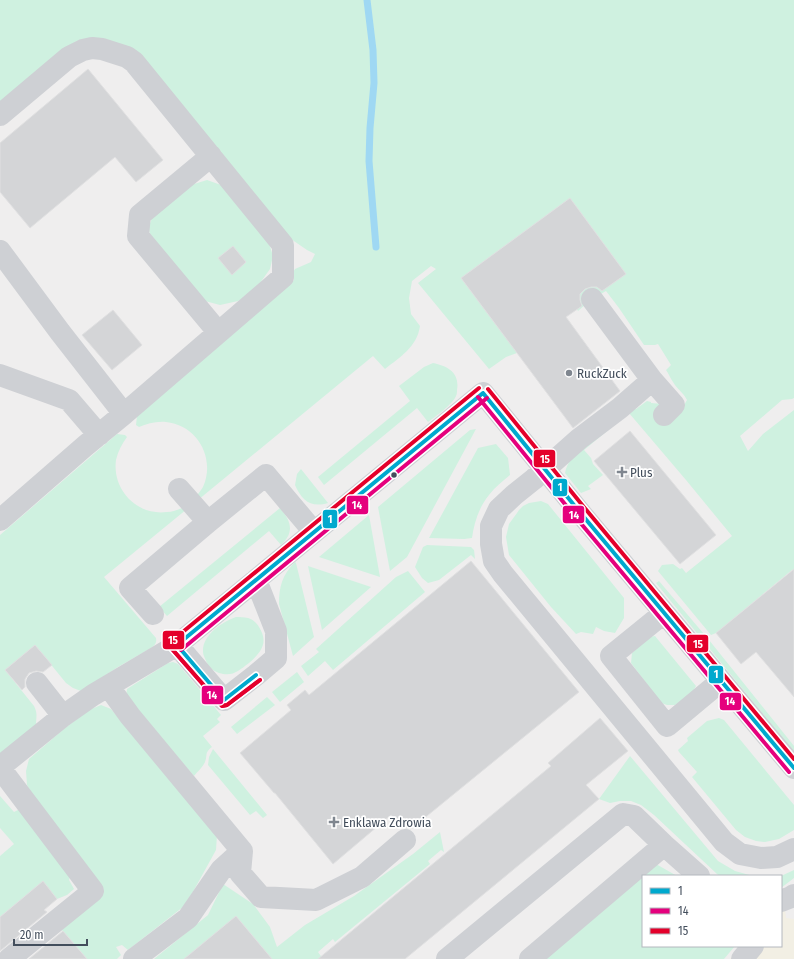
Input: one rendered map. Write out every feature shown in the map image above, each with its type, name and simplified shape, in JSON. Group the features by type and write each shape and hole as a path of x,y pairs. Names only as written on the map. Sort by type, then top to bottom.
{"street":[{"path":"0,115 70,57 83,50 92,48 102,49 127,57 134,62 283,245 282,276 0,520"},
{"path":"210,156 140,215 138,236 218,332"},
{"path":"0,251 60,332 124,414"},
{"path":"592,299 652,380 674,405 664,415"},
{"path":"0,375 69,400 99,435"},
{"path":"652,380 620,408 579,438 499,509 491,526 491,544 494,560 503,574 564,646 724,842 740,854 760,858 777,857 794,848"},
{"path":"8,959 93,891 0,768 63,716 93,695 177,645 483,393 794,768"},
{"path":"153,614 130,588 266,475 314,532"},
{"path":"179,489 208,522"},
{"path":"177,645 224,700 256,675 276,658 276,631 256,580"},
{"path":"664,613 611,656 667,726 721,681"},
{"path":"37,683 63,716"},
{"path":"109,686 130,716 242,851 240,873 261,897 316,900 362,877 405,840"},
{"path":"447,959 623,814 634,816 698,875"},
{"path":"530,959 664,845"},
{"path":"134,959 188,918 221,870 242,851"},
{"path":"782,901 794,895"},
{"path":"742,959 752,947"}],"green space":[{"path":"0,0 794,0 794,398 782,400 740,436 748,451 763,434 794,410 794,572 792,570 716,633 711,635 658,571 662,565 673,564 680,569 682,568 686,573 732,536 629,413 584,450 591,458 593,464 603,475 588,486 591,489 581,493 565,473 572,458 583,446 581,441 622,411 631,408 636,409 647,401 651,403 663,404 658,409 662,414 669,417 673,416 681,409 687,400 666,370 671,365 658,344 644,345 606,291 592,299 578,311 575,306 566,308 567,310 564,313 566,317 517,353 506,357 489,369 418,283 436,269 431,266 412,281 409,298 411,314 420,326 412,346 385,369 373,356 198,500 196,497 203,487 207,465 205,454 195,436 187,429 177,424 166,422 148,424 139,427 136,425 137,416 294,280 292,274 295,269 311,262 315,254 291,239 138,53 117,45 94,39 80,40 66,49 0,103"},
{"path":"207,180 221,185 268,240 273,256 270,269 252,293 238,301 220,305 205,301 150,237 149,226 152,218 191,185"},
{"path":"433,363 448,368 457,379 457,393 451,403 428,422 417,408 324,485 318,477 410,401 399,386 424,367"},
{"path":"476,429 407,557 390,571 378,507 470,430"},
{"path":"117,434 125,435 127,437 116,460 116,471 122,491 129,499 146,510 156,512 172,512 185,507 187,509 104,577 156,638 156,643 151,648 81,691 66,683 35,645 5,670 34,706 36,713 36,725 0,754 0,535"},
{"path":"496,444 508,458 510,475 494,489 485,500 476,521 472,538 429,538 478,448"},
{"path":"301,469 328,503 317,505 304,499 295,485 297,474"},
{"path":"541,501 548,504 624,598 624,618 615,633 604,631 596,627 593,634 581,632 576,634 551,607 509,555 506,537 509,524 523,506 529,503"},
{"path":"280,508 287,517 290,526 288,536 281,545 269,531 167,616 159,607"},
{"path":"369,515 380,577 319,557"},
{"path":"427,545 471,547 474,550 475,559 471,555 439,580 428,583 422,578 415,567 423,547"},
{"path":"295,562 314,637 293,656 279,604 282,582 287,572"},
{"path":"308,566 371,587 322,630"},
{"path":"408,571 425,592 333,670 325,661 308,676 301,666 319,652 316,649 396,577"},
{"path":"659,581 709,640 794,746 794,752 656,583"},
{"path":"236,617 244,617 253,620 257,624 262,633 262,647 249,663 238,671 232,674 219,673 213,670 207,663 203,653 204,646 209,635 214,630 225,622"},
{"path":"655,636 696,686 692,693 675,705 661,703 631,663 632,653 649,637"},
{"path":"173,662 178,664 221,715 217,719 220,722 203,736 212,747 207,753 204,764 194,776 126,697 127,689 168,663"},
{"path":"297,672 304,682 280,702 272,692"},
{"path":"267,697 275,705 237,734 231,727"},
{"path":"101,705 111,709 217,835 216,850 183,907 128,950 122,945 116,947 121,955 117,959 87,959 62,930 93,901 36,803 27,785 26,771 29,759 65,728 89,710"},
{"path":"719,718 724,720 794,805 794,830 779,839 765,842 756,841 745,837 736,830 692,777 697,772 678,750 688,741 687,738 707,721"},
{"path":"213,749 267,815 263,818 256,811 250,815 208,765 209,757"},
{"path":"630,756 718,861 735,871 749,875 718,875 654,815 641,805 631,801 610,803 599,799"},
{"path":"0,796 14,812 22,808 71,874 69,880 74,889 67,895 57,899 43,882 0,917 0,856 14,844 0,828"},
{"path":"440,832 444,852 441,850 428,861 430,864 335,942 333,939 318,952 323,959 154,959 208,915 223,884 253,904 270,927 277,947 305,925 354,896 413,854"},
{"path":"656,864 675,875 643,875"},
{"path":"794,870 794,878 782,887 782,876"},
{"path":"642,876 642,947 734,947 724,959 543,959"}],"sand":[{"path":"785,909 786,918 794,919 794,959 730,959 740,947 782,947 782,910"}],"building":[{"path":"88,69 163,160 136,182 115,157 30,228 0,192 0,143"},
{"path":"570,198 626,274 602,291 597,287 585,289 580,294 582,306 566,317 620,391 573,428 461,278"},
{"path":"233,246 246,262 232,275 218,258"},
{"path":"113,310 142,345 112,370 82,335"},
{"path":"630,431 716,535 680,564 594,461"},
{"path":"471,561 579,692 411,829 402,828 391,815 333,864 240,753 291,710 287,705 305,690 309,695"},
{"path":"794,569 794,697 756,652 741,664 716,633"},
{"path":"35,645 52,665 43,672 36,671 29,673 25,679 25,687 22,690 5,670"},
{"path":"600,718 628,751 586,785 599,799 405,959 318,959 551,766 548,763"},
{"path":"43,881 57,899 44,910 47,912 0,951 0,917"},
{"path":"236,916 272,959 184,959"},
{"path":"63,931 87,959 29,959"}],"waterway":[{"path":"367,0 373,50 374,83 369,161 376,247"}],"transit line":[{"name":"15","path":"260,680 227,705 222,706 172,649 172,642 479,388"},
{"name":"15","path":"488,389 583,506 794,759"},
{"name":"1","path":"483,393 578,510 794,768"},
{"name":"1","path":"177,645 483,393"},
{"name":"14","path":"478,397 573,514 789,772"},
{"name":"14","path":"181,650 487,398"},
{"name":"1","path":"177,645 224,700 256,675"},
{"name":"14","path":"172,649 222,706 227,705 260,680"}],"place":[{"name":"RuckZuck","path":"569,373"},
{"name":"Plus","path":"622,472"},
{"name":"Enklawa Zdrowia","path":"334,822"}]}
